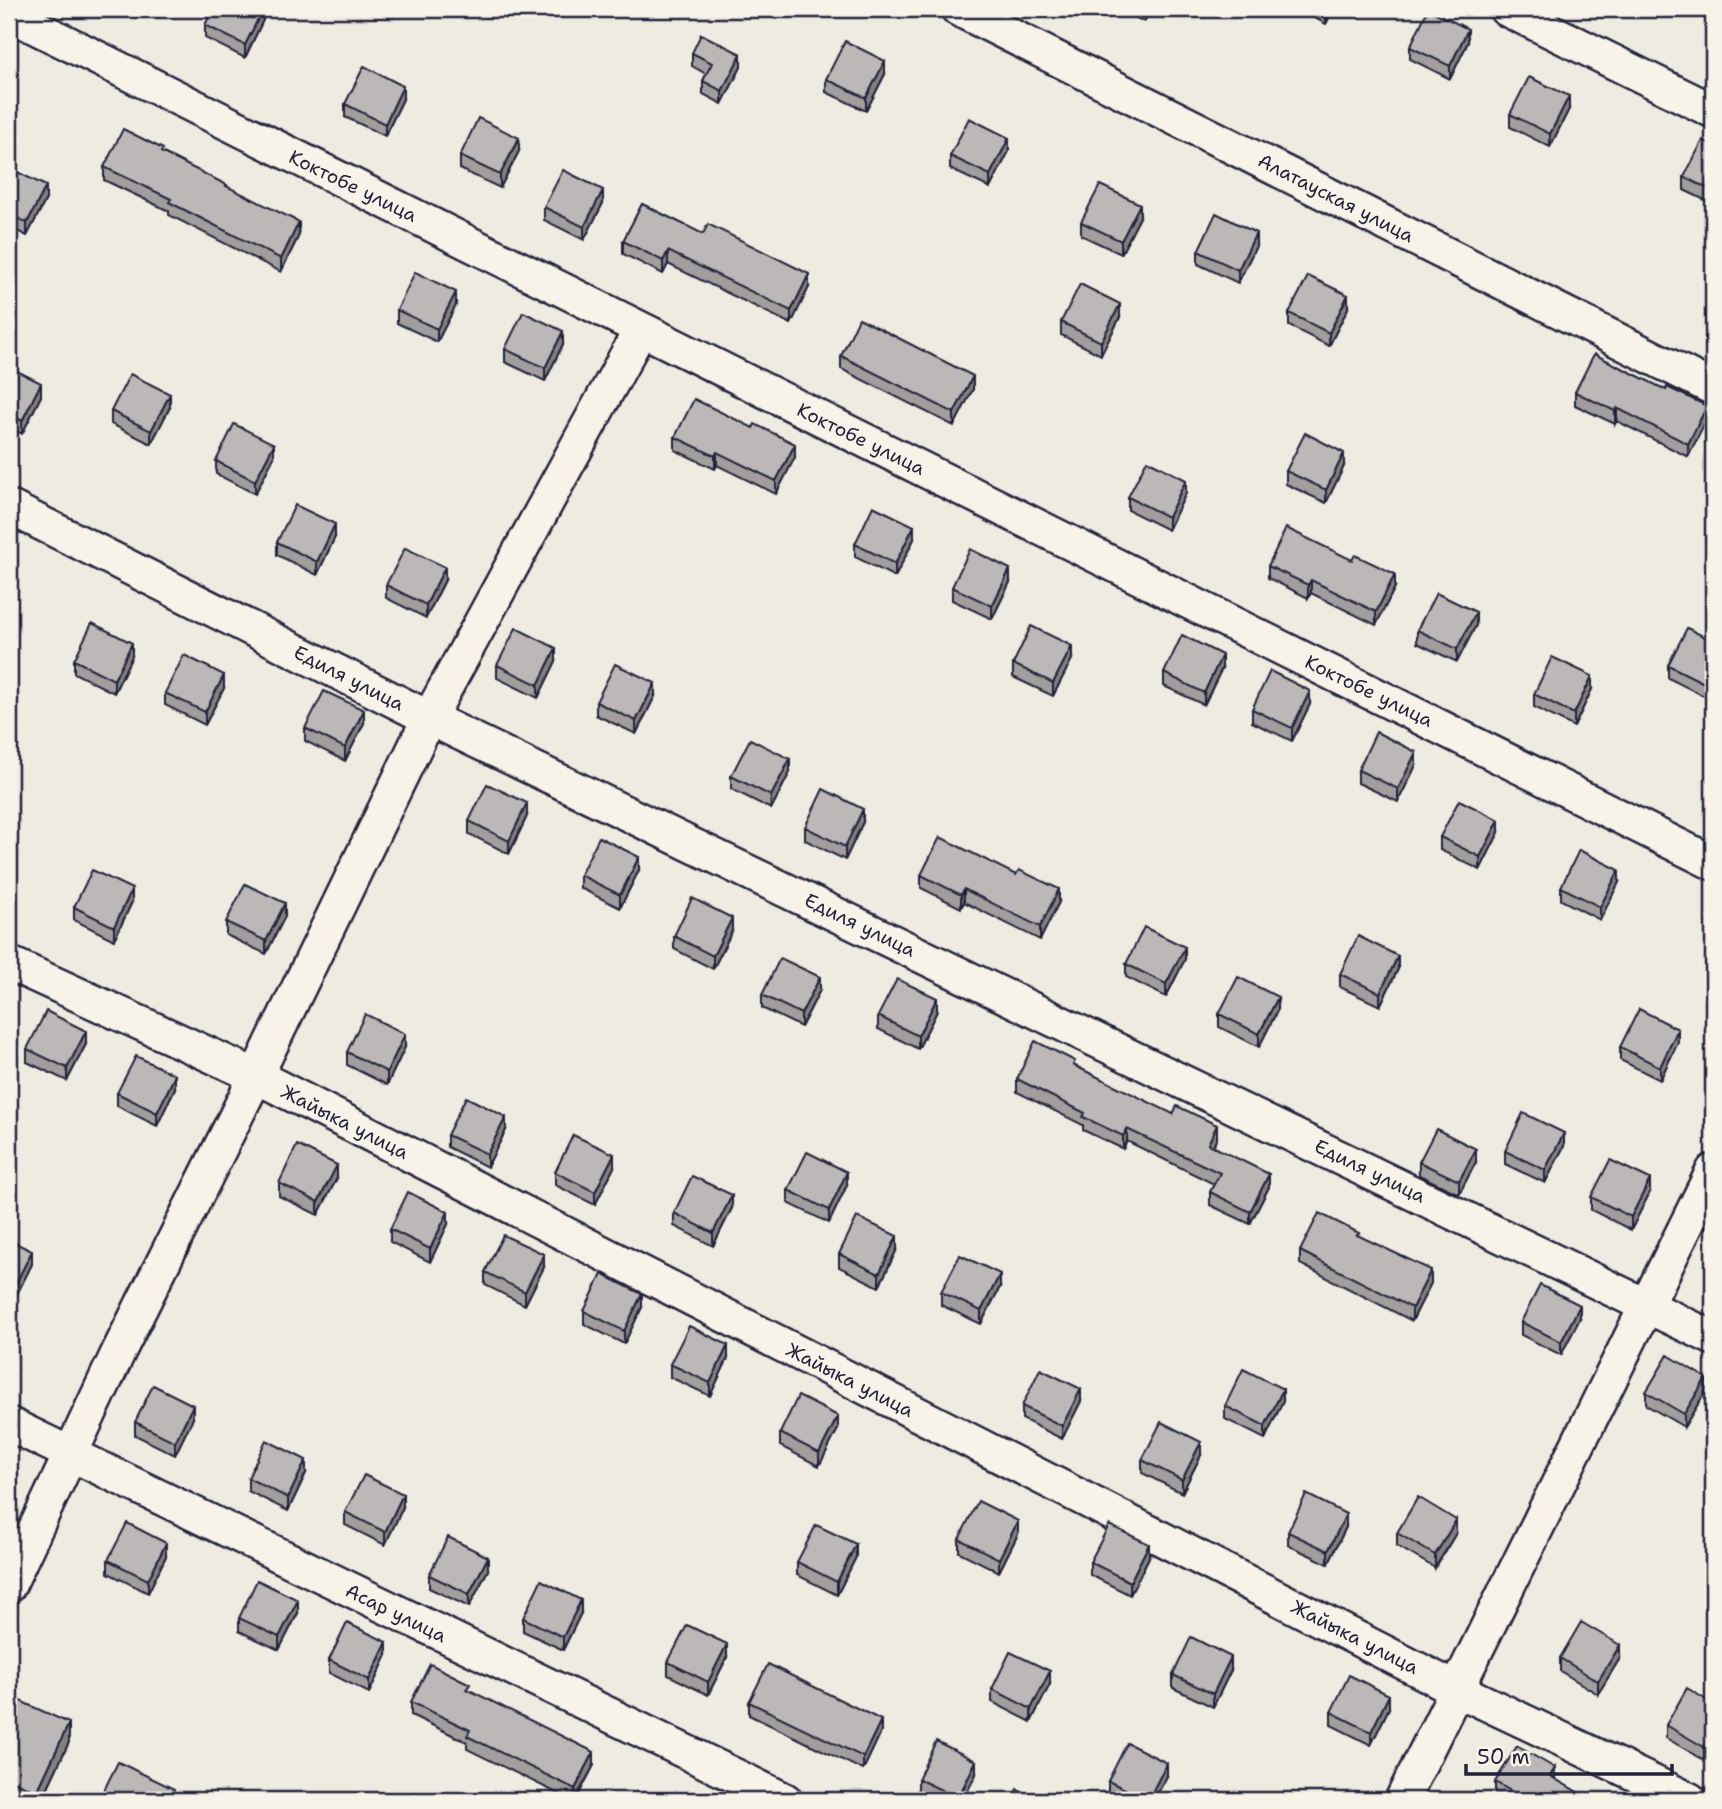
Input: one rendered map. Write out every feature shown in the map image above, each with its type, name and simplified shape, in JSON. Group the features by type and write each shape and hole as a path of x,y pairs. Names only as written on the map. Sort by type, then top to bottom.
{"street":[{"name":"Алатауская улица","path":"958,9 1713,388"},
{"path":"1506,9 1713,111"},
{"name":"Коктобе улица","path":"9,14 1713,863"},
{"path":"9,1585 72,1456 118,1353 429,718 641,329"},
{"name":"Едиля улица","path":"9,507 429,718 1713,1338"},
{"name":"Жайыка улица","path":"9,964 256,1076 1458,1690 1690,1800"},
{"path":"1402,1800 1713,1171"},
{"name":"Асар улица","path":"9,1424 785,1800"}],"building":[{"path":"213,9 263,9 245,45 205,25"},
{"path":"1428,9 1468,29 1450,66 1410,47"},
{"path":"701,34 741,54 722,91 703,81 712,63 692,53"},
{"path":"845,41 885,61 866,98 826,79"},
{"path":"364,66 403,86 385,124 345,104"},
{"path":"1529,77 1569,96 1550,134 1510,114"},
{"path":"478,118 519,138 500,175 460,156"},
{"path":"969,118 1009,138 990,175 950,156"},
{"path":"123,129 163,149 161,152 299,222 281,259 169,202 171,199 104,167"},
{"path":"1703,140 1713,145 1713,191 1684,177"},
{"path":"9,168 46,186 27,223 9,214"},
{"path":"563,170 603,190 584,227 544,207"},
{"path":"1100,185 1140,204 1121,241 1081,222"},
{"path":"642,204 703,234 708,224 809,274 791,311 668,251 663,261 623,241"},
{"path":"1216,213 1256,233 1238,270 1198,251"},
{"path":"415,272 456,292 437,329 397,310"},
{"path":"1308,276 1348,295 1329,333 1289,313"},
{"path":"1080,284 1120,304 1101,342 1061,322"},
{"path":"523,312 563,331 545,368 505,349"},
{"path":"859,318 973,376 954,413 841,356"},
{"path":"1594,354 1666,390 1667,387 1707,406 1688,444 1617,408 1615,411 1575,392"},
{"path":"9,367 41,383 22,421 9,414"},
{"path":"130,374 170,394 151,431 111,411"},
{"path":"694,399 753,428 755,424 795,444 776,481 717,452 715,456 675,437"},
{"path":"234,424 274,444 255,481 216,461"},
{"path":"1305,433 1344,453 1326,490 1286,471"},
{"path":"1147,460 1186,480 1168,517 1128,497"},
{"path":"295,505 335,524 317,562 277,542"},
{"path":"873,506 914,526 895,564 855,544"},
{"path":"1286,528 1352,560 1355,555 1395,574 1376,612 1311,580 1308,585 1268,566"},
{"path":"405,548 445,567 426,605 386,585"},
{"path":"970,549 1010,569 992,606 952,587"},
{"path":"1436,593 1476,612 1457,649 1417,630"},
{"path":"92,623 132,643 114,680 74,660"},
{"path":"1031,626 1072,646 1053,683 1013,664"},
{"path":"516,628 556,648 538,685 497,665"},
{"path":"1687,628 1713,641 1713,675 1708,685 1668,665"},
{"path":"1182,635 1222,655 1204,693 1164,673"},
{"path":"184,655 224,675 205,712 165,693"},
{"path":"1552,657 1592,676 1574,714 1534,694"},
{"path":"615,664 655,683 636,721 596,702"},
{"path":"1270,671 1310,691 1292,728 1252,709"},
{"path":"324,691 364,710 345,748 305,728"},
{"path":"1376,732 1416,752 1398,789 1358,770"},
{"path":"750,739 790,759 771,796 731,776"},
{"path":"487,784 527,803 509,841 469,821"},
{"path":"823,789 863,809 845,847 805,827"},
{"path":"1459,800 1499,820 1480,857 1440,837"},
{"path":"599,837 639,857 620,895 580,875"},
{"path":"940,837 1016,875 1019,870 1059,889 1040,927 964,889 961,895 921,875"},
{"path":"9,841 17,845 9,862"},
{"path":"1579,850 1619,870 1600,907 1561,887"},
{"path":"92,870 132,889 114,927 74,907"},
{"path":"245,884 285,903 266,941 226,922"},
{"path":"692,898 732,918 713,956 674,936"},
{"path":"1144,927 1185,947 1166,984 1126,964"},
{"path":"1358,936 1398,956 1380,993 1340,974"},
{"path":"780,958 820,977 801,1014 762,995"},
{"path":"1238,977 1278,997 1259,1034 1219,1014"},
{"path":"897,979 937,998 918,1036 878,1016"},
{"path":"1639,1009 1678,1029 1660,1067 1620,1047"},
{"path":"46,1011 86,1031 67,1068 27,1049"},
{"path":"365,1014 405,1034 387,1072 347,1052"},
{"path":"1035,1041 1075,1061 1073,1065 1173,1114 1177,1106 1217,1125 1208,1144 1269,1174 1250,1212 1210,1192 1220,1173 1127,1129 1123,1136 1083,1117 1085,1113 1017,1079"},
{"path":"136,1056 175,1075 157,1113 117,1093"},
{"path":"466,1097 506,1117 487,1154 447,1135"},
{"path":"1523,1113 1564,1133 1545,1170 1505,1151"},
{"path":"1436,1129 1476,1149 1459,1181 1419,1162"},
{"path":"573,1135 614,1154 595,1192 555,1172"},
{"path":"297,1145 337,1165 318,1202 279,1183"},
{"path":"807,1152 847,1172 829,1210 788,1190"},
{"path":"1610,1160 1650,1179 1631,1217 1591,1197"},
{"path":"692,1176 732,1195 713,1233 674,1213"},
{"path":"408,1192 448,1212 430,1249 390,1229"},
{"path":"1319,1213 1359,1233 1357,1235 1431,1270 1412,1308 1300,1251"},
{"path":"857,1217 897,1236 879,1274 839,1254"},
{"path":"503,1235 544,1254 525,1292 485,1272"},
{"path":"9,1240 32,1251 13,1289 9,1286"},
{"path":"960,1255 1000,1274 981,1311 941,1292"},
{"path":"602,1274 642,1294 624,1331 584,1311"},
{"path":"1540,1285 1580,1305 1561,1342 1521,1322"},
{"path":"689,1326 728,1345 710,1383 670,1364"},
{"path":"1668,1355 1706,1378 1684,1414 1646,1392"},
{"path":"1040,1369 1081,1389 1062,1426 1022,1406"},
{"path":"1243,1369 1283,1389 1265,1426 1225,1406"},
{"path":"153,1385 193,1405 175,1442 135,1422"},
{"path":"798,1396 838,1416 819,1453 780,1433"},
{"path":"1161,1422 1201,1442 1182,1480 1142,1460"},
{"path":"266,1440 306,1460 288,1498 248,1478"},
{"path":"364,1475 403,1494 385,1532 345,1512"},
{"path":"1306,1494 1346,1514 1328,1551 1288,1532"},
{"path":"1418,1497 1456,1520 1435,1555 1397,1533"},
{"path":"978,1501 1018,1521 999,1559 959,1539"},
{"path":"127,1523 166,1543 148,1580 108,1560"},
{"path":"816,1525 856,1544 837,1582 797,1562"},
{"path":"1109,1525 1149,1544 1130,1582 1090,1562"},
{"path":"448,1537 488,1557 469,1594 429,1575"},
{"path":"257,1580 298,1600 279,1637 239,1618"},
{"path":"541,1580 581,1600 563,1637 523,1618"},
{"path":"1581,1622 1620,1645 1598,1681 1560,1658"},
{"path":"347,1623 387,1642 369,1680 329,1660"},
{"path":"687,1625 727,1644 708,1682 668,1662"},
{"path":"1191,1637 1231,1657 1213,1694 1173,1675"},
{"path":"1010,1652 1050,1671 1031,1709 992,1689"},
{"path":"430,1664 470,1684 467,1689 594,1752 575,1789 467,1736 470,1730 411,1702"},
{"path":"768,1664 881,1720 863,1757 749,1702"},
{"path":"1349,1675 1389,1695 1371,1732 1331,1712"},
{"path":"1687,1688 1713,1704 1713,1732 1704,1747 1666,1725"},
{"path":"9,1696 69,1723 37,1792 9,1779"},
{"path":"936,1741 976,1761 958,1798 918,1779"},
{"path":"1127,1743 1167,1763 1148,1800 1108,1781"},
{"path":"1517,1746 1555,1768 1550,1776 1591,1800 1527,1800 1495,1782"},
{"path":"118,1762 174,1789 168,1800 99,1800"},
{"path":"1017,1789 1040,1800 1012,1800"}]}
